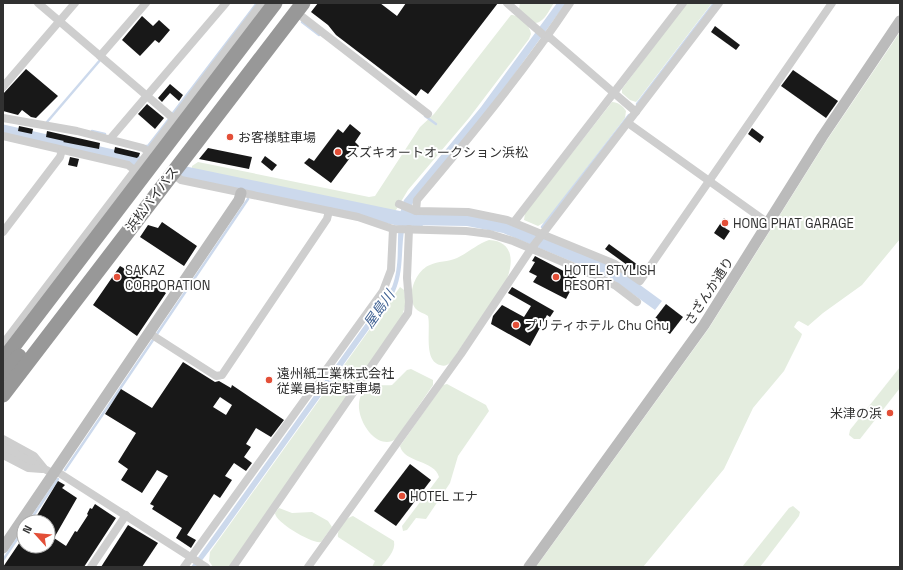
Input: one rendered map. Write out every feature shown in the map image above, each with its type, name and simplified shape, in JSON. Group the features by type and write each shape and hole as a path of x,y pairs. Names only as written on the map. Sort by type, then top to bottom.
{"highway":[{"name":"浜松バイパス","path":"3,360 160,146 275,3"},
{"name":"浜松バイパス","path":"3,395 299,8"},
{"path":"3,374 50,323 76,299"}],"street":[{"path":"38,3 174,119"},
{"path":"3,87 74,3"},
{"path":"100,56 146,3"},
{"path":"110,139 226,3"},
{"path":"3,344 139,174 149,152 160,146 174,119 262,3"},
{"path":"507,3 636,112"},
{"path":"414,210 416,200 490,113 547,37 570,3"},
{"path":"514,222 683,3"},
{"path":"308,567 461,354 532,248 719,3"},
{"path":"399,204 414,210 468,212 494,216 514,222 542,235 615,264 640,280 832,3"},
{"path":"299,8 420,103 428,114"},
{"name":"さざんか通り","path":"529,567 687,349 826,132 900,21"},
{"path":"3,118 77,130 143,148 149,152"},
{"path":"628,123 768,223"},
{"path":"3,136 128,165 139,174"},
{"path":"3,232 60,158 62,150"},
{"path":"172,174 180,180 358,217 395,229 478,232 501,237 532,248 607,280 637,302"},
{"path":"3,548 51,471 149,333 239,200 241,193"},
{"path":"149,333 216,376 222,375 328,219 329,211"},
{"path":"184,567 192,558 383,291 391,270 395,229"},
{"path":"233,567 408,313 408,230"},
{"path":"3,439 34,456 51,471"},
{"path":"3,447 51,471 126,515 204,566"},
{"path":"3,454 28,468 51,471"},
{"path":"91,567 126,515"}],"shaded area":[{"path":"520,3 554,3 544,19 535,23 519,9"},
{"path":"686,3 712,3 638,100 636,102 630,100 622,93 622,89"},
{"path":"511,15 518,17 527,24 531,34 529,39 469,118 408,190 396,210 389,212 192,170 192,166 198,162 369,197 375,196 420,127 434,114"},
{"path":"900,32 900,239 862,285 823,313 808,326 799,321 797,322 794,327 802,334 801,337 784,371 753,408 724,469 643,567 536,567 709,328 827,140"},
{"path":"612,102 622,106 625,109 625,118 545,222 538,226 524,220 525,213"},
{"path":"489,240 497,241 503,244 510,254 511,260 509,274 506,281 451,362 445,366 440,365 431,357 428,316 416,309 412,303 412,290 414,284 420,272 425,268 433,264 457,258"},
{"path":"400,287 404,290 406,303 402,316 229,567 213,567 209,561 210,552"},
{"path":"900,367 900,388 860,439 854,439 849,435 850,430"},
{"path":"411,369 433,380 433,385 396,439 387,442 379,440 371,434 364,425 360,415 359,404 361,395 370,387 392,385 407,370"},
{"path":"447,384 486,405 489,411 458,456 450,483 426,519 416,518 407,530 403,531 402,526 439,477 432,467 407,456 400,446 443,385"},
{"path":"793,506 800,512 799,516 760,567 742,567 789,508"},
{"path":"279,508 292,513 312,512 328,521 332,527 321,542 310,540 281,522 275,513"},
{"path":"353,516 394,541 394,548 392,552 381,567 372,567 375,561 338,537 342,524"}],"water":[{"name":"屋島川","path":"557,3 566,3 487,112 416,196 409,212 411,214 468,215 506,223 603,262 625,274 662,301 655,310 609,277 503,233 467,226 405,225 401,271 392,297 219,538 197,567 191,567 392,287 397,265 399,221 404,200 481,107"}],"building":[{"path":"318,3 380,3 397,16 406,3 498,3 428,94 421,89 416,96 336,35 328,25 311,12"},
{"path":"142,16 153,26 159,20 170,30 159,43 155,40 140,56 122,40"},
{"path":"715,26 740,45 736,50 711,32"},
{"path":"26,69 58,96 36,118 31,117 22,110 18,115 3,111 3,94"},
{"path":"793,70 838,101 826,118 781,86"},
{"path":"170,84 183,95 179,101 170,93 162,102 158,98"},
{"path":"147,104 164,118 155,129 138,114"},
{"name":"スズキオートオークション浜松","path":"350,124 361,133 355,142 359,146 331,183 304,163 309,158 314,161 338,129 343,133"},
{"path":"19,126 33,129 32,134 18,131"},
{"path":"752,128 764,137 760,143 748,134"},
{"path":"47,131 100,143 99,149 46,137"},
{"path":"115,147 140,153 137,158 115,153"},
{"path":"208,148 252,157 249,169 199,159"},
{"path":"265,156 277,165 272,171 261,162"},
{"path":"70,157 79,159 77,167 68,165"},
{"path":"724,218 729,222 725,228 730,231 724,240 714,233"},
{"path":"162,222 197,246 184,266 140,237 148,225 158,228"},
{"path":"609,244 638,265 634,270 605,249"},
{"name":"HOTEL STYLISH RESORT","path":"535,256 577,278 566,299 533,282 537,276 529,272 535,262 532,261"},
{"path":"120,266 127,270 129,268 166,293 137,336 93,305"},
{"name":"プリティホテル Chu Chu","path":"512,287 554,311 550,317 547,315 530,346 491,324 493,316 502,305 524,317 531,306 508,293"},
{"path":"666,304 683,317 670,334 653,321"},
{"path":"183,362 215,382 219,381 231,388 232,385 284,420 271,437 256,428 246,444 251,447 244,457 252,463 246,471 234,463 225,476 232,480 220,498 214,494 187,535 196,540 191,548 176,538 182,528 152,509 154,506 150,504 168,476 157,470 142,493 121,480 128,469 118,462 136,433 105,414 121,389 152,408","holes":["220,397 232,405 226,415 213,407"]},
{"name":"HOTEL エナ","path":"410,464 431,480 396,526 374,511"},
{"path":"58,481 65,485 62,488 77,498 56,535 56,514 38,514"},
{"path":"95,504 116,518 84,567 3,567 16,548 16,554 56,554 56,539 66,546 75,531 77,532 88,515 87,514 90,508 92,509"},
{"path":"128,525 158,543 142,567 101,567"}],"waterway":[{"path":"173,113 257,3"},
{"path":"637,104 714,3"},
{"path":"302,22 319,35"},
{"path":"47,122 101,59"},
{"path":"542,227 629,115"},
{"path":"425,116 436,124"},
{"path":"146,146 148,146 169,119"},
{"path":"92,131 105,134"},
{"path":"3,132 135,162"},
{"path":"186,174 402,219 418,220"},
{"path":"157,334 248,199"},
{"path":"65,470 153,340"},
{"path":"34,514 58,479"},
{"path":"3,560 16,541"}],"place":[{"name":"お客様駐車場","path":"230,137"},
{"name":"スズキオートオークション浜松","path":"338,152"},
{"name":"HONG PHAT GARAGE","path":"725,223"},
{"name":"SAKAZ CORPORATION","path":"117,277"},
{"name":"HOTEL STYLISH RESORT","path":"556,277"},
{"name":"プリティホテル Chu Chu","path":"516,325"},
{"name":"遠州紙工業株式会社 従業員指定駐車場","path":"269,380"},
{"name":"米津の浜","path":"890,413"},
{"name":"HOTEL エナ","path":"402,496"}]}
